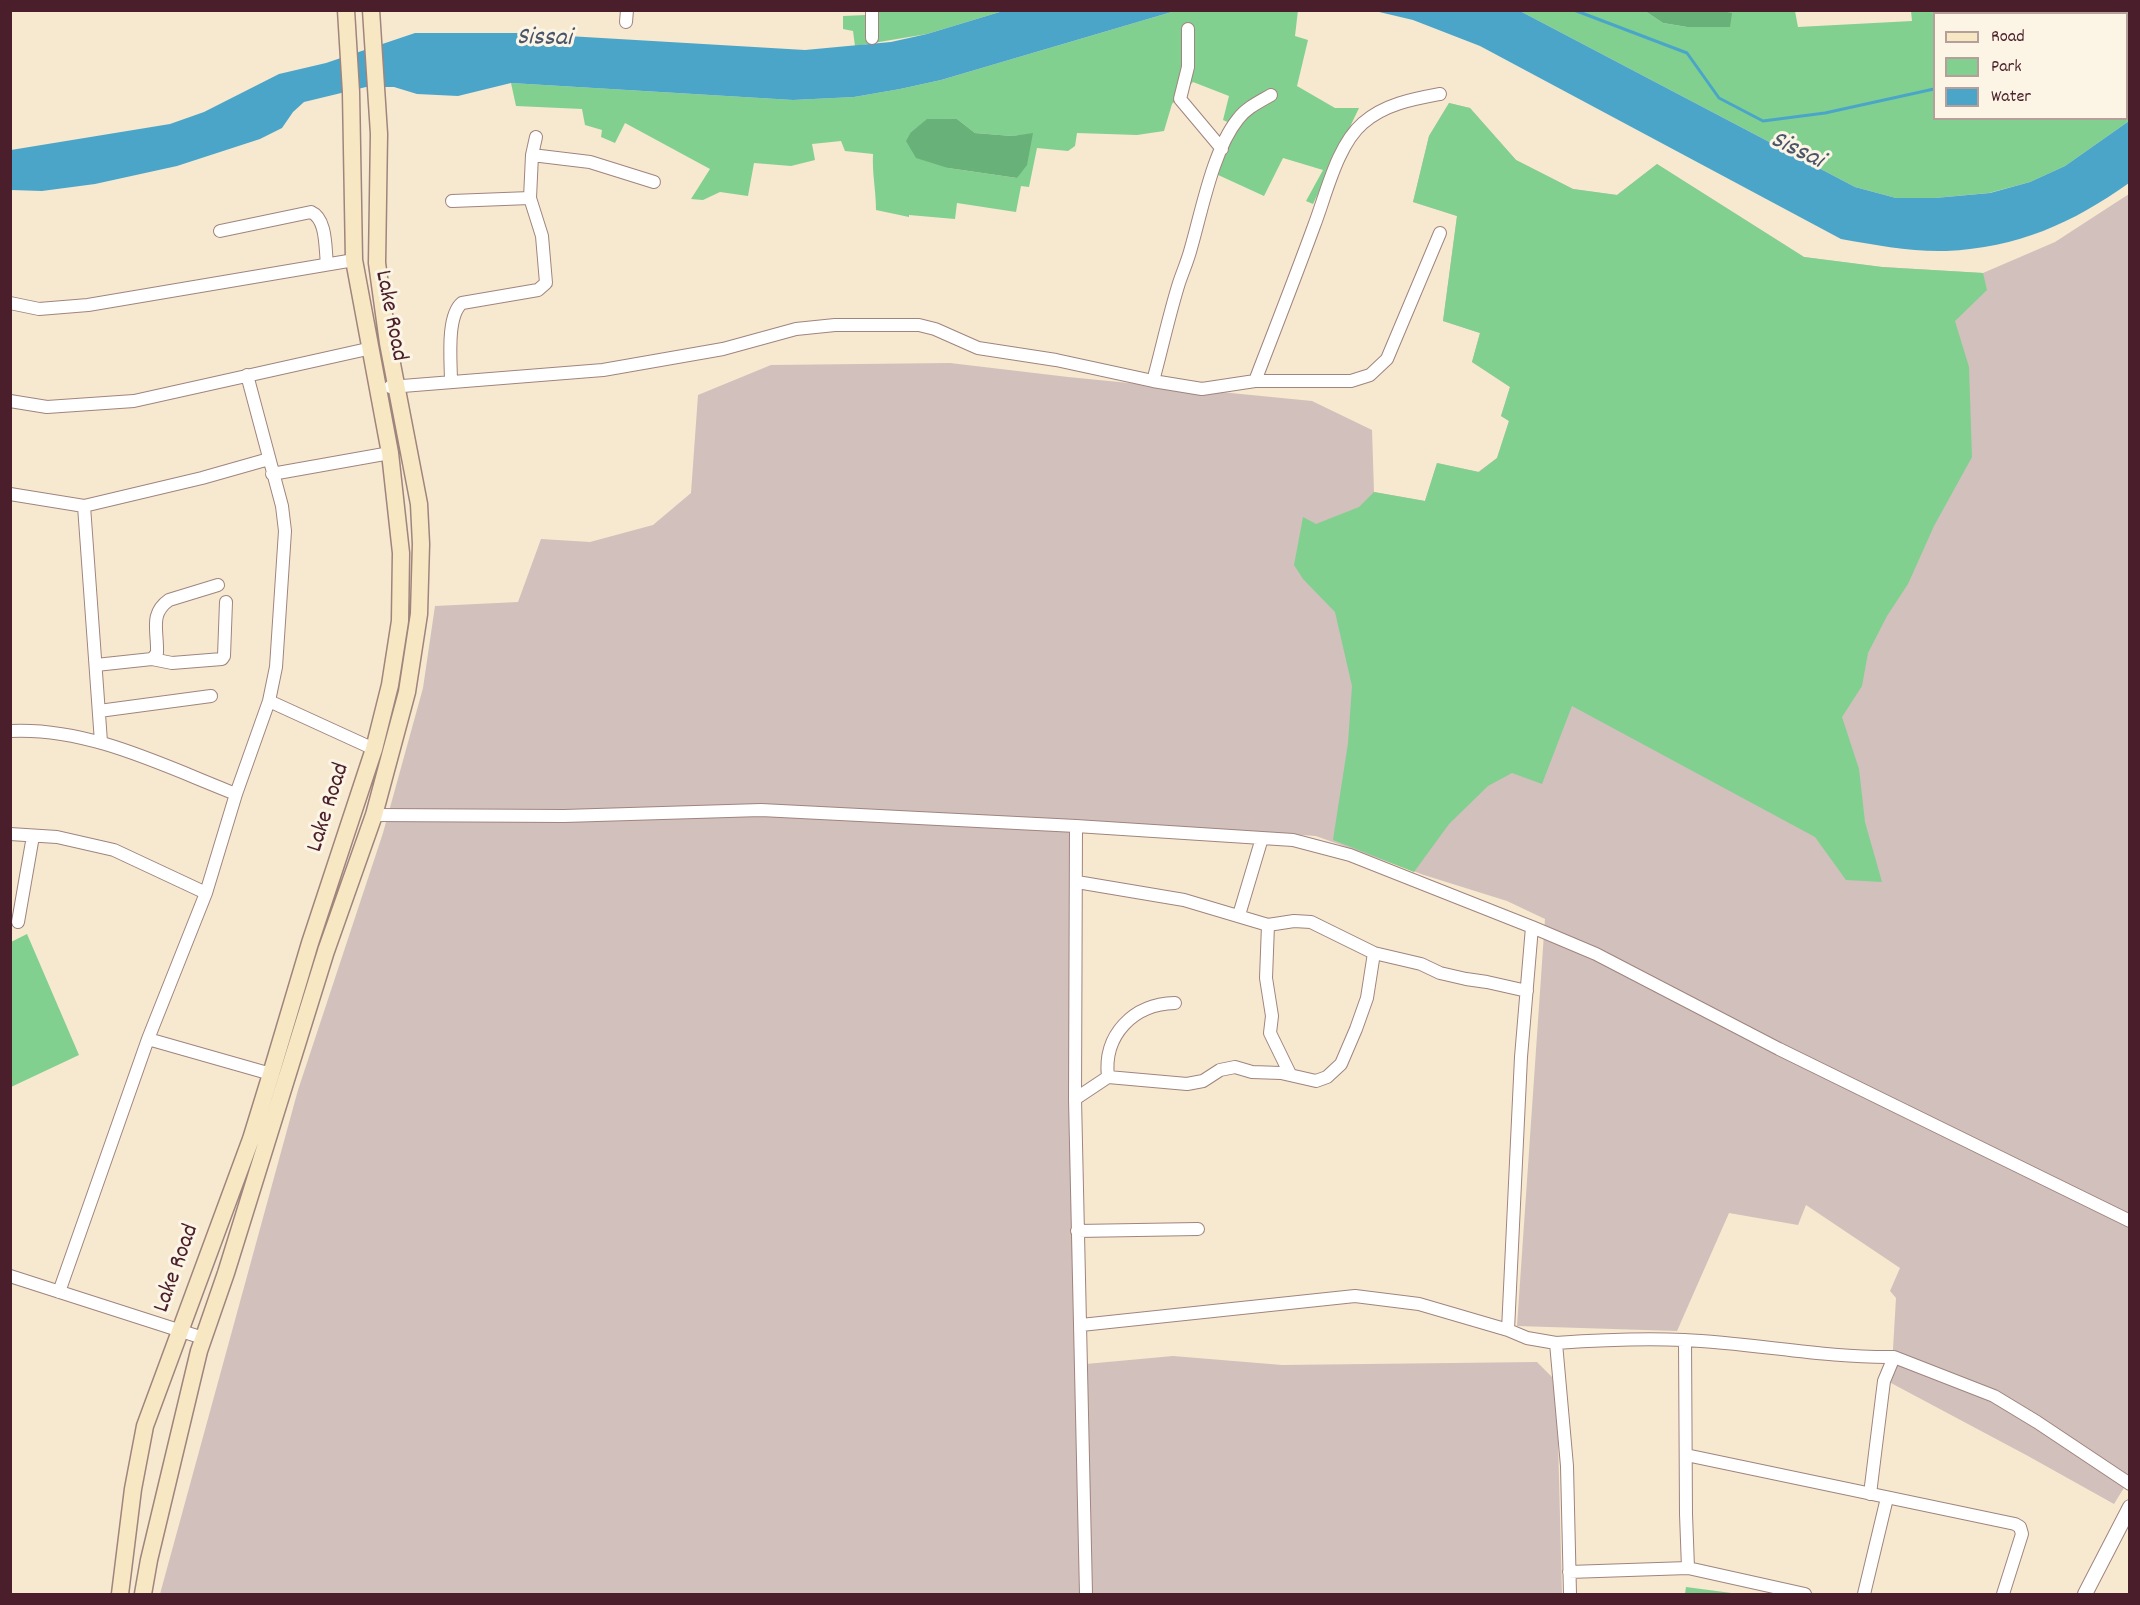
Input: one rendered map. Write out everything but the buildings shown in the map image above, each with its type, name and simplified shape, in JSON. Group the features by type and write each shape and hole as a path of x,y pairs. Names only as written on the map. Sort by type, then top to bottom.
{"main road":[{"name":"Lake Road","path":"143,1594 149,1560 203,1338 226,1273 326,951 374,815 408,692 419,614 421,544 419,504 388,388 372,348 354,260 351,92 346,10"},
{"name":"Lake Road","path":"120,1594 145,1426 250,1140 310,943 374,749 390,685 400,621 401,553 390,453 388,343 377,263 377,91 371,10"}],"street":[{"path":"872,10 872,38"},
{"path":"1188,29 1188,67 1180,99 1222,149"},
{"path":"1256,381 1333,174 1353,134 1375,115 1395,104 1440,94"},
{"path":"1153,381 1200,211 1222,149 1238,118 1250,107 1271,95"},
{"path":"451,382 451,340 454,312 457,306 462,303 538,290 546,283 542,236 530,198 532,155 536,137"},
{"path":"532,155 590,162 654,182"},
{"path":"452,201 530,198"},
{"path":"220,231 311,212 317,214 321,221 327,264"},
{"path":"388,388 603,370 645,364 723,349 806,328 835,325 919,324 978,348 1056,360 1202,389 1256,381 1351,381 1370,375 1387,359 1440,233"},
{"path":"10,303 39,309 88,305 354,260"},
{"path":"10,401 47,407 134,401 372,348"},
{"path":"59,1292 148,1039 206,893 236,794 269,701 276,667 285,531 282,506 247,375"},
{"path":"273,474 390,453"},
{"path":"10,494 84,506 202,478 269,459"},
{"path":"84,506 101,742"},
{"path":"152,659 157,653 158,609 169,600 218,585"},
{"path":"96,665 152,659 172,663 222,659 226,602"},
{"path":"99,711 211,696"},
{"path":"269,701 374,749"},
{"path":"10,732 33,730 101,742 236,794"},
{"path":"374,815 564,816 761,810 1293,840 1350,855 1596,954 1779,1049 2130,1221"},
{"path":"1076,826 1075,1099 1086,1594"},
{"path":"10,834 76,840 114,849 206,893"},
{"path":"18,922 33,836"},
{"path":"1239,915 1262,838"},
{"path":"1077,882 1184,900 1268,925 1294,921 1311,922 1374,953 1421,964 1440,973 1466,980 1527,991"},
{"path":"1268,925 1266,978 1272,1016 1270,1033 1290,1074"},
{"path":"1508,1330 1521,1057 1532,927"},
{"path":"1075,1099 1108,1077 1187,1084 1203,1081 1220,1070 1235,1067 1252,1072 1290,1074 1316,1081 1327,1077 1341,1064 1367,998 1374,953"},
{"path":"1108,1077 1108,1053 1114,1038 1128,1019 1158,1004 1175,1004"},
{"path":"148,1039 271,1074"},
{"path":"1077,1231 1198,1229"},
{"path":"10,1276 203,1338"},
{"path":"1081,1325 1355,1296 1419,1304 1508,1330 1527,1338 1556,1343 1604,1339 1685,1340 1860,1358 1894,1357 1994,1396 2130,1484"},
{"path":"1685,1340 1688,1568"},
{"path":"1556,1343 1567,1466 1570,1594"},
{"path":"1870,1494 1884,1381 1894,1357"},
{"path":"1686,1455 2015,1524 2020,1527 2022,1534 2003,1594"},
{"path":"1864,1594 1887,1498"},
{"path":"2085,1594 2129,1509"},
{"path":"1569,1572 1688,1568 1805,1594"}],"shaded area":[{"path":"1449,103 1470,108 1516,160 1573,189 1617,195 1657,164 1804,257 1882,267 1983,273 2055,242 2129,194 2130,1478 2114,1504 1891,1383 1896,1298 1890,1291 1900,1268 1806,1205 1798,1225 1729,1213 1677,1331 1517,1326 1545,919 1507,901 1424,875 1316,836 1070,819 1075,1365 1173,1356 1282,1365 1537,1362 1552,1377 1557,1402 1562,1594 160,1594 298,1090 383,833 423,688 435,606 518,602 541,539 590,542 653,525 691,493 698,395 771,365 950,363 1312,401 1372,430 1374,492 1425,501 1437,463 1478,472 1497,458 1509,421 1501,416 1510,387 1472,362 1480,333 1443,321 1457,216 1413,202 1429,136"}],"green space":[{"path":"1298,10 1295,36 1308,40 1297,86 1335,108 1359,108 1313,204 1306,201 1323,170 1283,158 1264,196 1216,174 1226,148 1239,127 1223,120 1229,96 1193,82 1172,104 1164,131 1137,135 1077,133 1075,146 1068,151 1037,148 1029,187 1021,186 1016,212 957,203 955,219 909,215 909,217 876,210 873,154 845,151 841,141 812,144 815,160 791,166 754,163 748,196 720,192 703,200 691,199 710,169 625,123 615,143 601,137 602,130 585,125 582,109 516,106 511,83 793,100 854,97 941,80 1175,11","holes":["928,119 957,119 975,133 1012,136 1032,134 1017,178 948,168 911,132"]},
{"path":"1720,10 1732,13 1730,27 1687,27 1663,23 1645,11"},
{"path":"866,11 1003,11 927,34 855,46 853,31 843,29 843,16 866,15"},
{"path":"1520,11 1645,11 1663,23 1687,27 1729,27 1731,13 1720,11 1795,11 1798,27 1912,21 1911,11 2129,11 2129,121 2065,166 2030,182 1989,193 1935,198 1896,198 1855,187"},
{"path":"1449,103 1470,108 1516,160 1573,189 1617,195 1657,164 1804,257 1882,267 1983,273 1987,290 1955,321 1969,367 1972,457 1934,526 1908,584 1887,616 1868,653 1862,686 1842,717 1859,769 1865,822 1882,882 1846,880 1815,837 1572,706 1542,784 1512,773 1488,786 1449,824 1414,872 1333,840 1348,743 1352,686 1335,612 1303,579 1294,565 1303,517 1316,524 1359,507 1374,492 1425,501 1437,463 1479,472 1497,458 1509,421 1501,416 1510,387 1472,362 1480,333 1443,321 1457,216 1413,202 1429,136"},
{"path":"927,119 957,119 975,133 1012,136 1033,133 1027,165 1017,178 948,168 916,158 906,141 911,132"},
{"path":"27,934 79,1055 11,1087 11,942"},
{"path":"1686,1587 1739,1594 1685,1594"}],"water":[{"name":"Sissai","path":"1003,11 1175,11 941,80 854,97 793,100 511,83 458,96 417,94 394,87 366,87 304,102 293,112 282,128 260,139 177,166 95,184 42,191 11,190 11,150 170,124 204,112 279,74 326,63 415,33 517,33 805,50 891,42 927,34"},
{"path":"1375,11 1520,11 1855,187 1896,198 1935,198 1990,193 2030,182 2065,166 2129,121 2129,183 2065,221 2043,231 1997,245 1933,251 1894,248 1841,239 1480,46 1413,20"}],"waterway":[{"name":"Sissai","path":"1574,10 1687,53 1719,98 1763,121 1825,113 1933,89"}]}
